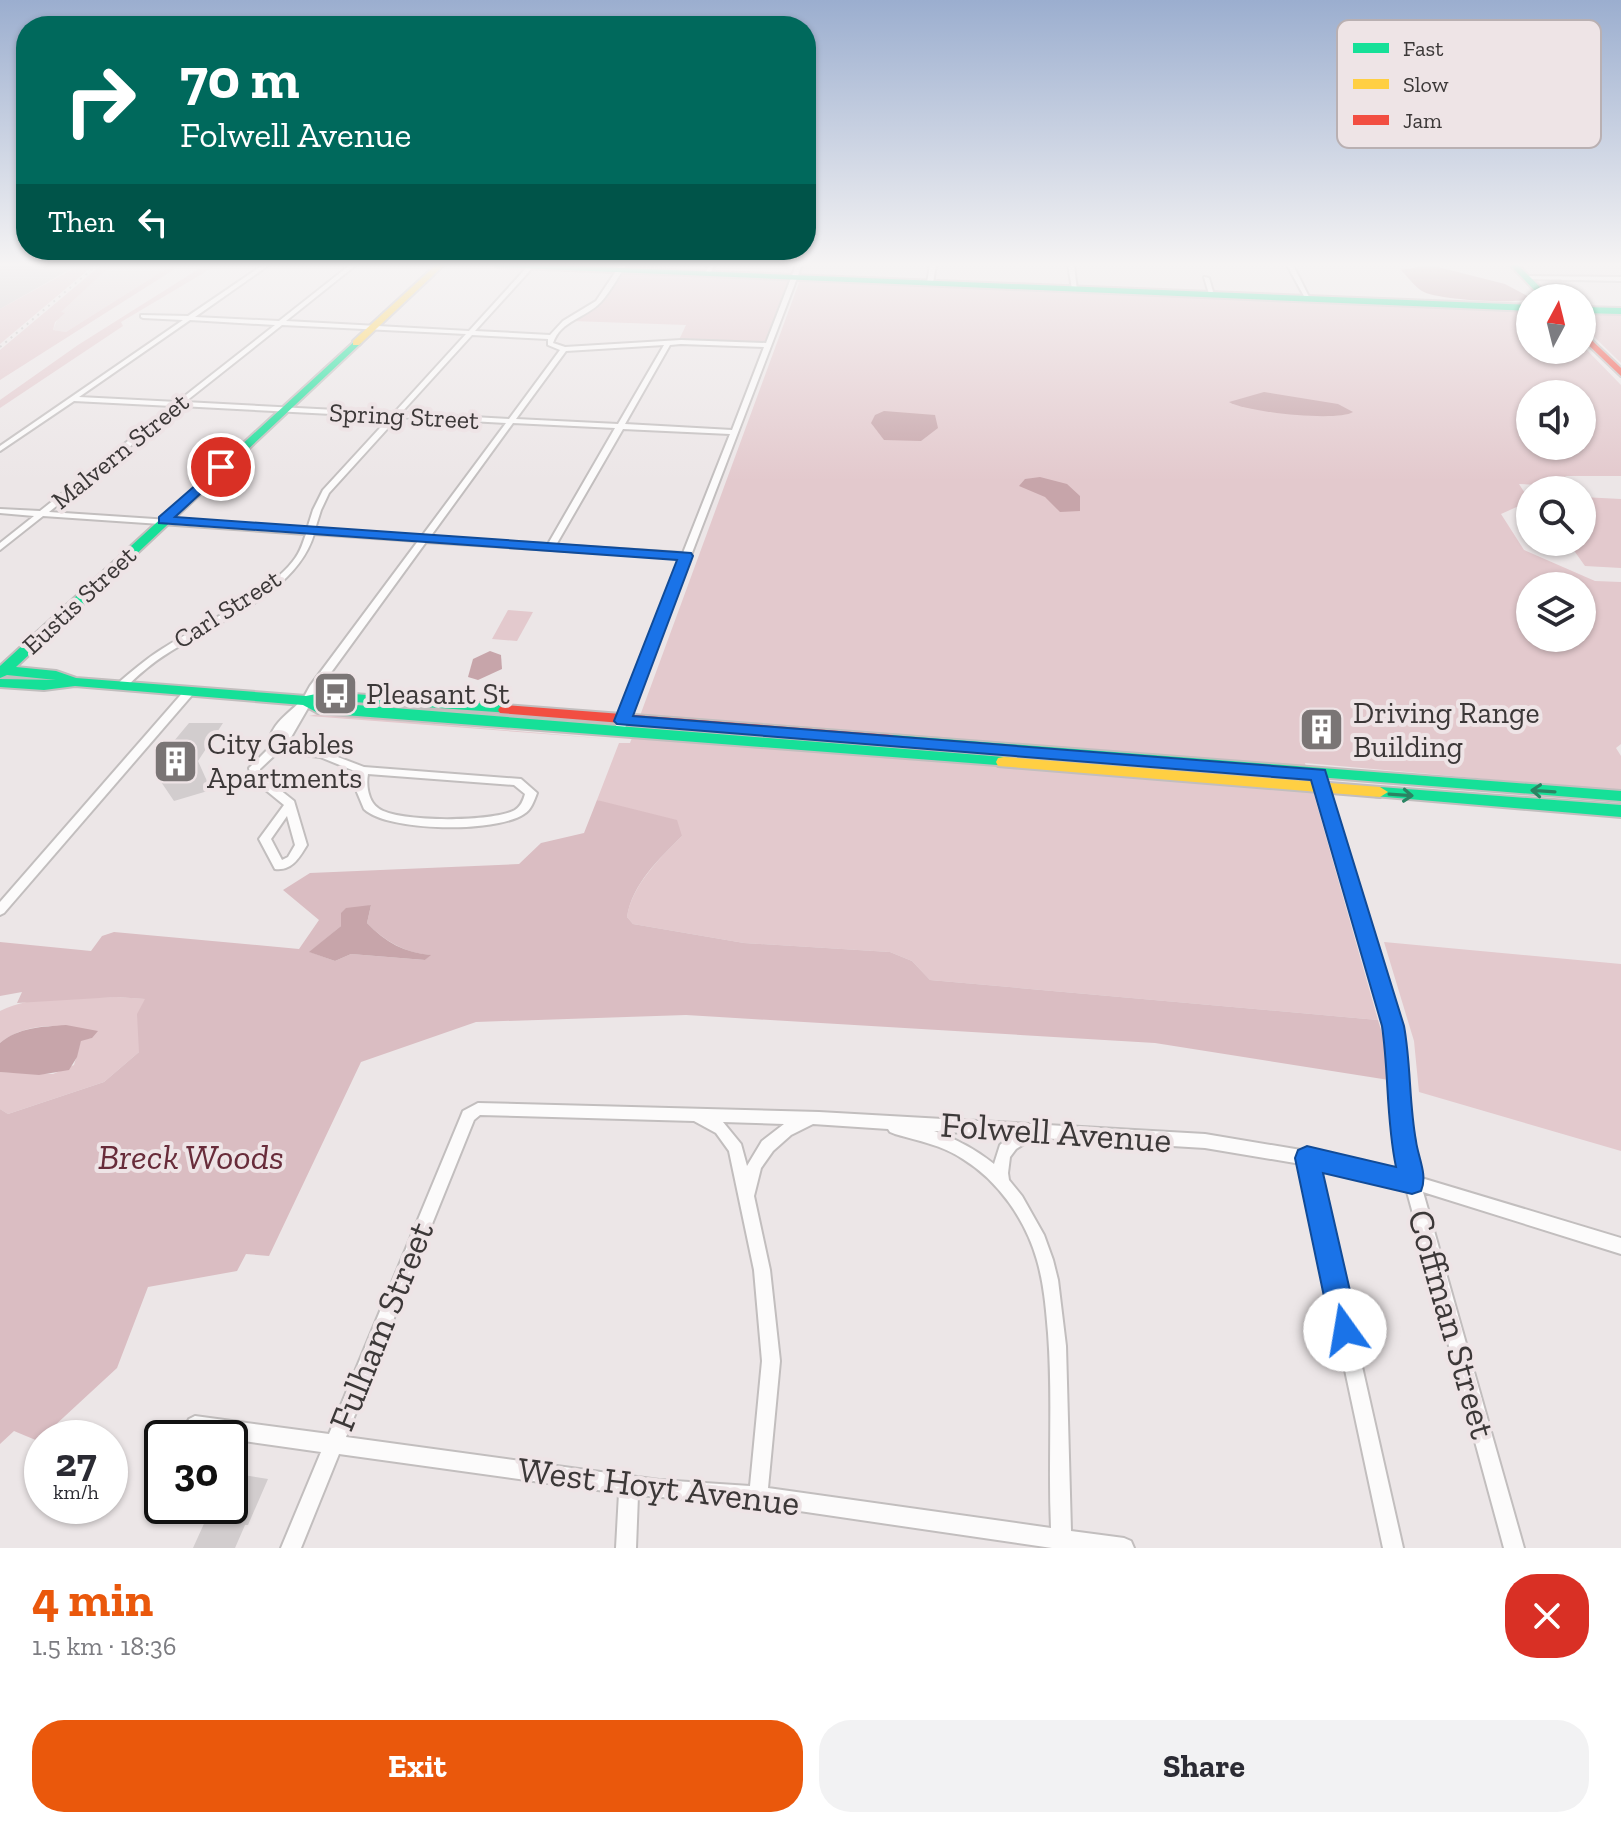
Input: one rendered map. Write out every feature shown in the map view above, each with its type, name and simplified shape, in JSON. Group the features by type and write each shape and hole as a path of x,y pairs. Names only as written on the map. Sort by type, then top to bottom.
{"street":[{"path":"0,449 161,337"},
{"name":"Malvern Street","path":"0,547 262,337"},
{"name":"Eustis Street","path":"1,675 362,337"},
{"name":"Carl Street","path":"121,686 164,650 274,583 299,559 318,502 466,337"},
{"path":"552,337 550,344 564,349 668,343 768,345"},
{"path":"620,727 771,337"},
{"path":"551,547 668,343"},
{"path":"1596,348 1621,373"},
{"path":"290,804 265,839 279,866 292,860 301,845 290,804 255,775 254,768 293,729 306,701 564,349"},
{"name":"Spring Street","path":"74,399 734,432"},
{"path":"0,511 686,556"},
{"path":"1,675 56,675 75,682 306,701 318,708 620,727 1321,782 1621,811"},
{"name":"Carl Street","path":"0,910 189,692"},
{"path":"273,748 322,754 363,770 517,782 531,793 528,804 508,816 452,822 392,819 370,809 360,785 363,770"},
{"path":"1321,782 1621,796"},
{"name":"Coffman Street","path":"1321,782 1393,1026 1399,1060 1403,1139 1412,1182 1514,1548"},
{"name":"Folwell Avenue","path":"478,1109 819,1118 1205,1141 1307,1158 1412,1182 1621,1246"},
{"name":"Fulham Street","path":"291,1548 468,1116 478,1109"},
{"path":"692,1113 721,1128 732,1139 767,1299 771,1361 758,1496"},
{"path":"749,1207 751,1174 767,1146 793,1126 819,1118"},
{"path":"879,1121 953,1145 1002,1184 1028,1220 1050,1278 1061,1543"},
{"path":"1002,1184 999,1168 1005,1149 1018,1137 1048,1130"},
{"path":"1307,1158 1393,1548"},
{"name":"West Hoyt Avenue","path":"248,1432 629,1485 758,1496 1061,1543 1124,1548"},
{"path":"626,1548 629,1485"}],"shaded area":[{"path":"15,337 67,337 0,380 0,350"},
{"path":"90,337 106,337 0,408 0,400"},
{"path":"680,337 766,337 760,343 679,340"},
{"path":"779,337 1516,337 1516,364 1596,364 1596,359 1621,385 1621,476 1516,476 1516,507 1501,514 1516,537 1516,556 1538,556 1574,572 1516,572 1516,652 1596,652 1596,581 1621,582 1621,744 1616,748 1621,756 1621,791 1305,763 1378,1020 930,980 912,961 890,952 744,943 633,924 627,917 634,894 648,873 682,836 597,800 619,743 630,743"},
{"path":"1596,337 1621,337 1621,363"},
{"path":"1264,392 1338,404 1353,412 1329,416 1291,414 1229,402"},
{"path":"884,411 935,415 938,428 921,441 884,440 871,423 875,415"},
{"path":"1040,477 1067,484 1080,496 1080,511 1060,512 1045,497 1019,486 1025,479"},
{"path":"1596,498 1621,499 1621,568 1585,566 1578,556 1596,556"},
{"path":"508,610 533,612 517,641 492,639"},
{"path":"490,651 501,655 502,669 478,680 468,677 473,659"},
{"path":"318,714 610,739 309,716"},
{"path":"371,905 367,923 381,936 404,949 431,955 425,960 351,954 335,961 309,952 341,926 341,913 346,908"},
{"path":"1384,942 1621,964 1621,1151 1419,1092 1414,1041"},
{"path":"42,999 146,999 140,1015 139,1052 104,1082 8,1114 0,1109 0,1072 53,1074 74,1065 81,1040 92,1038 88,1031 77,1028 42,1026 10,1036 0,1043 0,1011"},
{"path":"66,1025 98,1031 92,1038 81,1041 77,1057 69,1070 39,1075 0,1072 0,1043 7,1038 31,1029"}],"green space":[{"name":"Breck Woods","path":"597,800 677,820 682,836 648,873 634,894 627,917 633,924 744,943 890,952 912,961 930,980 1378,1020 1386,1046 1389,1080 1155,1043 686,1015 476,1022 361,1062 269,1256 246,1254 237,1271 148,1287 117,1368 61,1420 24,1420 24,1435 14,1431 0,1444 0,1109 8,1114 104,1082 139,1052 137,1014 145,999 116,997 17,1003 22,992 0,996 0,942 91,951 102,936 114,932 299,949 319,920 283,890 310,873 519,864 541,843 584,833","holes":["371,905 367,923 380,935 412,952 430,955 425,960 351,954 335,961 310,952 341,926 343,917"]}],"building":[{"name":"City Gables Apartments","path":"189,723 223,723 198,761 211,790 174,801 155,773 158,772 154,765"},
{"path":"248,1476 268,1479 248,1525 245,1525 235,1548 193,1548 204,1524 248,1524"}],"railway":[{"path":"0,347 12,337"}],"traffic: fast":[{"path":"0,674 356,343"},
{"path":"0,670 56,675 70,680"},
{"path":"0,683 44,686 75,682 306,701 326,696 505,710"},
{"path":"306,701 318,708 1004,762"},
{"path":"892,740 1621,796"},
{"path":"1380,792 1621,811"}],"traffic: slow":[{"path":"356,343 362,337"},
{"path":"1004,762 1380,792"}],"traffic: jam":[{"path":"1596,348 1621,373"},
{"path":"505,710 892,740"}],"place":[{"name":"Pleasant St","path":"335,694"},
{"name":"Driving Range Building","path":"1322,730"},
{"name":"City Gables Apartments","path":"176,761"}],"route":[{"path":"221,467 164,520 686,556 623,721 1319,774 1393,1026 1399,1060 1403,1139 1412,1182 1307,1158 1345,1330"}]}
